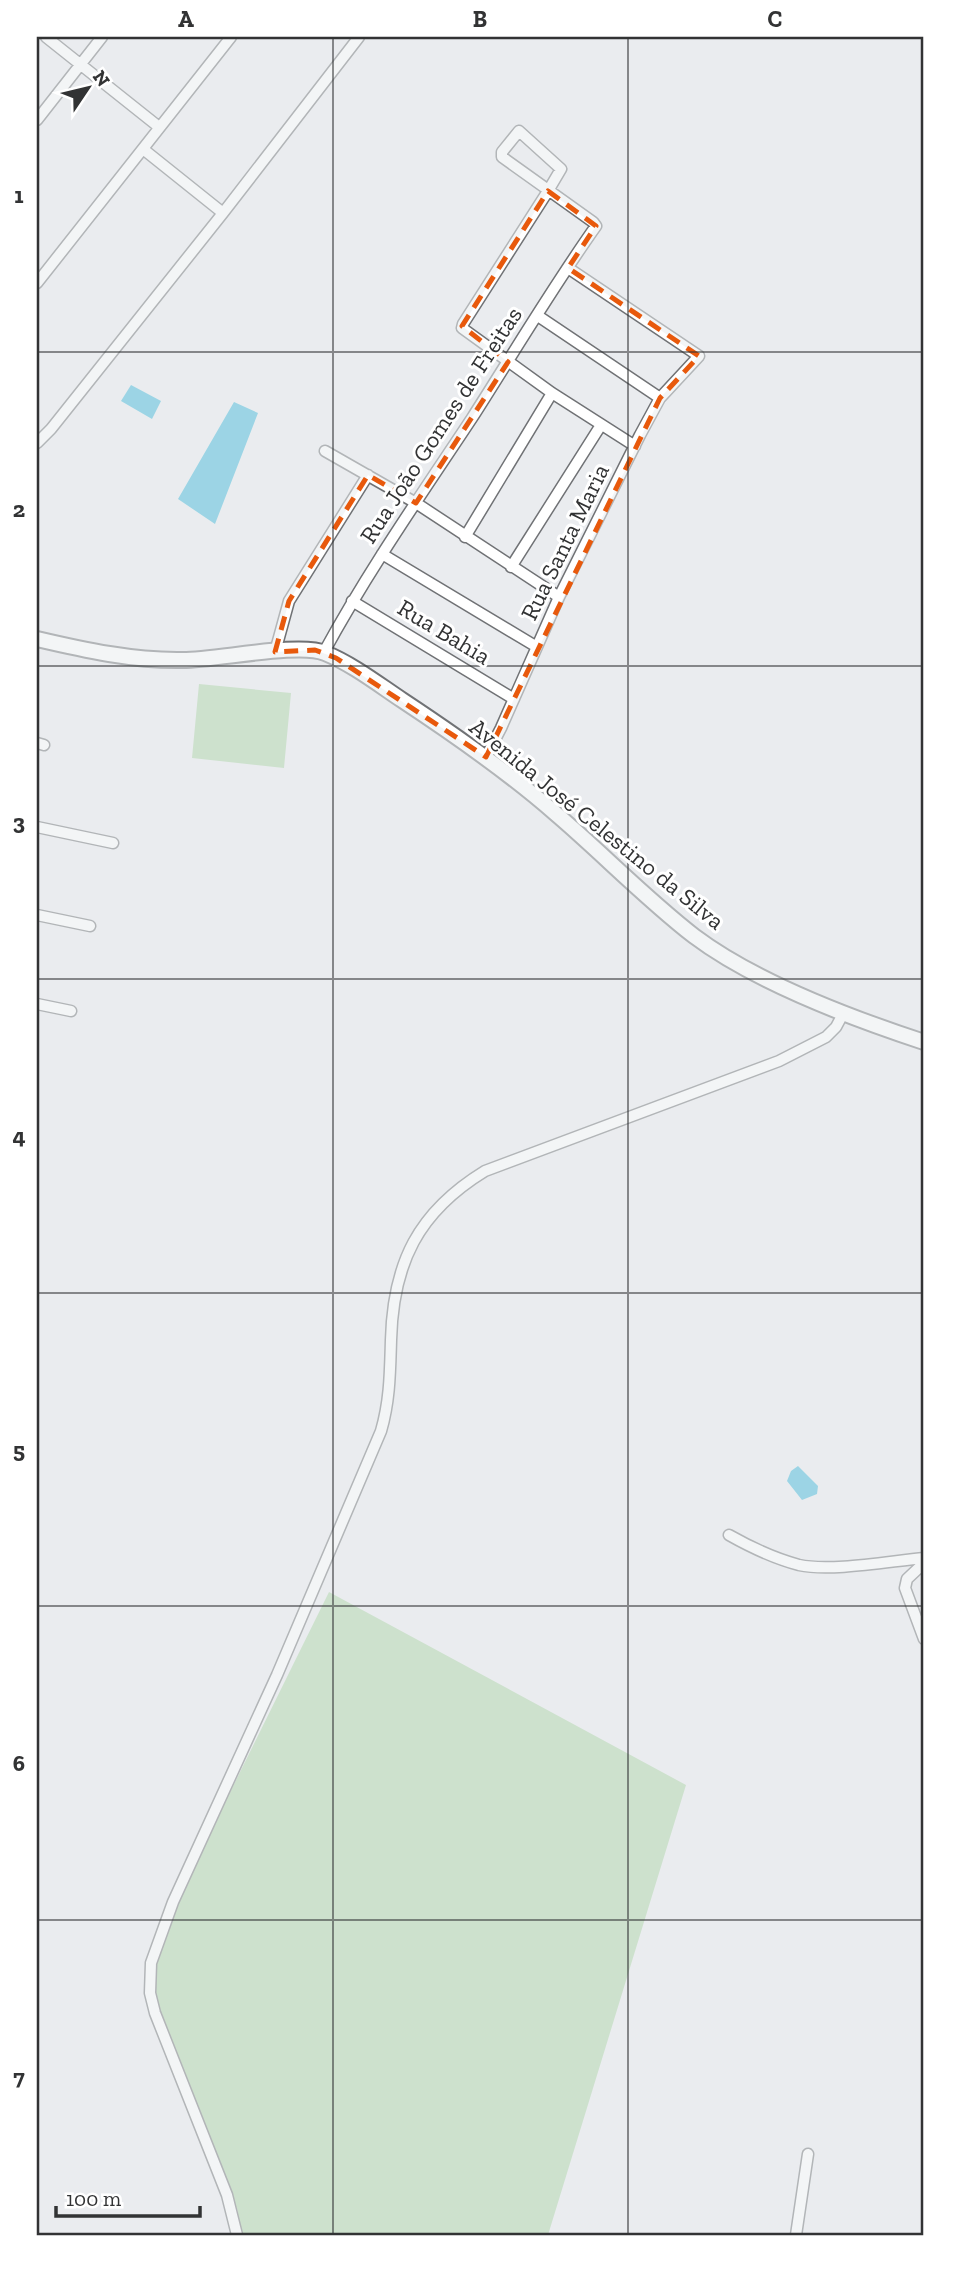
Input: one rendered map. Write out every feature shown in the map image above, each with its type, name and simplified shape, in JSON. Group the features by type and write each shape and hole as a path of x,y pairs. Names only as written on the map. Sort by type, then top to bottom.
{"street":[{"path":"46,37 159,127"},
{"path":"37,120 102,37"},
{"path":"37,284 231,37"},
{"path":"37,443 223,213 359,37"},
{"path":"548,191 502,158 502,152 519,131 561,168 548,191 462,328 552,393 635,446"},
{"path":"143,149 223,213"},
{"name":"Rua João Gomes de Freitas","path":"324,652 352,601 595,224 548,191"},
{"name":"Rua Santa Maria","path":"485,757 559,597 660,398 699,356 568,268"},
{"path":"538,316 660,398"},
{"path":"466,537 552,393"},
{"path":"511,567 601,425"},
{"path":"325,451 416,503 559,597"},
{"path":"275,652 289,601 368,475"},
{"path":"382,554 537,647"},
{"name":"Rua Bahia","path":"352,601 514,699"},
{"name":"Avenida José Celestino da Silva","path":"37,639 115,654 181,660 275,652 324,652 376,683 485,757 554,812 665,912 711,948 793,991 924,1042"},
{"path":"37,827 113,843"},
{"path":"37,915 90,926"},
{"path":"37,1004 71,1011"},
{"path":"237,2235 227,2195 155,2012 150,1993 151,1963 173,1902 278,1675 381,1431 388,1405 391,1377 390,1340 396,1285 405,1256 440,1204 460,1186 485,1171 779,1060 826,1037 844,1013"},
{"path":"729,1535 763,1554 802,1565 851,1566 924,1558"},
{"path":"924,1563 907,1580 905,1588 924,1639"},
{"path":"796,2235 808,2154"}],"highlighted area":[{"path":"548,191 596,226 568,268 699,356 660,398 486,757 336,658 315,650 275,652 289,601 368,475 416,503 508,362 462,326"}],"green space":[{"path":"199,684 291,693 284,768 192,758"},
{"path":"329,1592 686,1785 548,2235 242,2235 237,2209 164,2033 154,1993 156,1960 177,1903"}],"water":[{"path":"131,385 161,401 152,419 121,401"},
{"path":"234,402 258,413 215,524 178,499"},
{"path":"798,1466 818,1486 817,1494 802,1500 787,1481 791,1471"}]}
